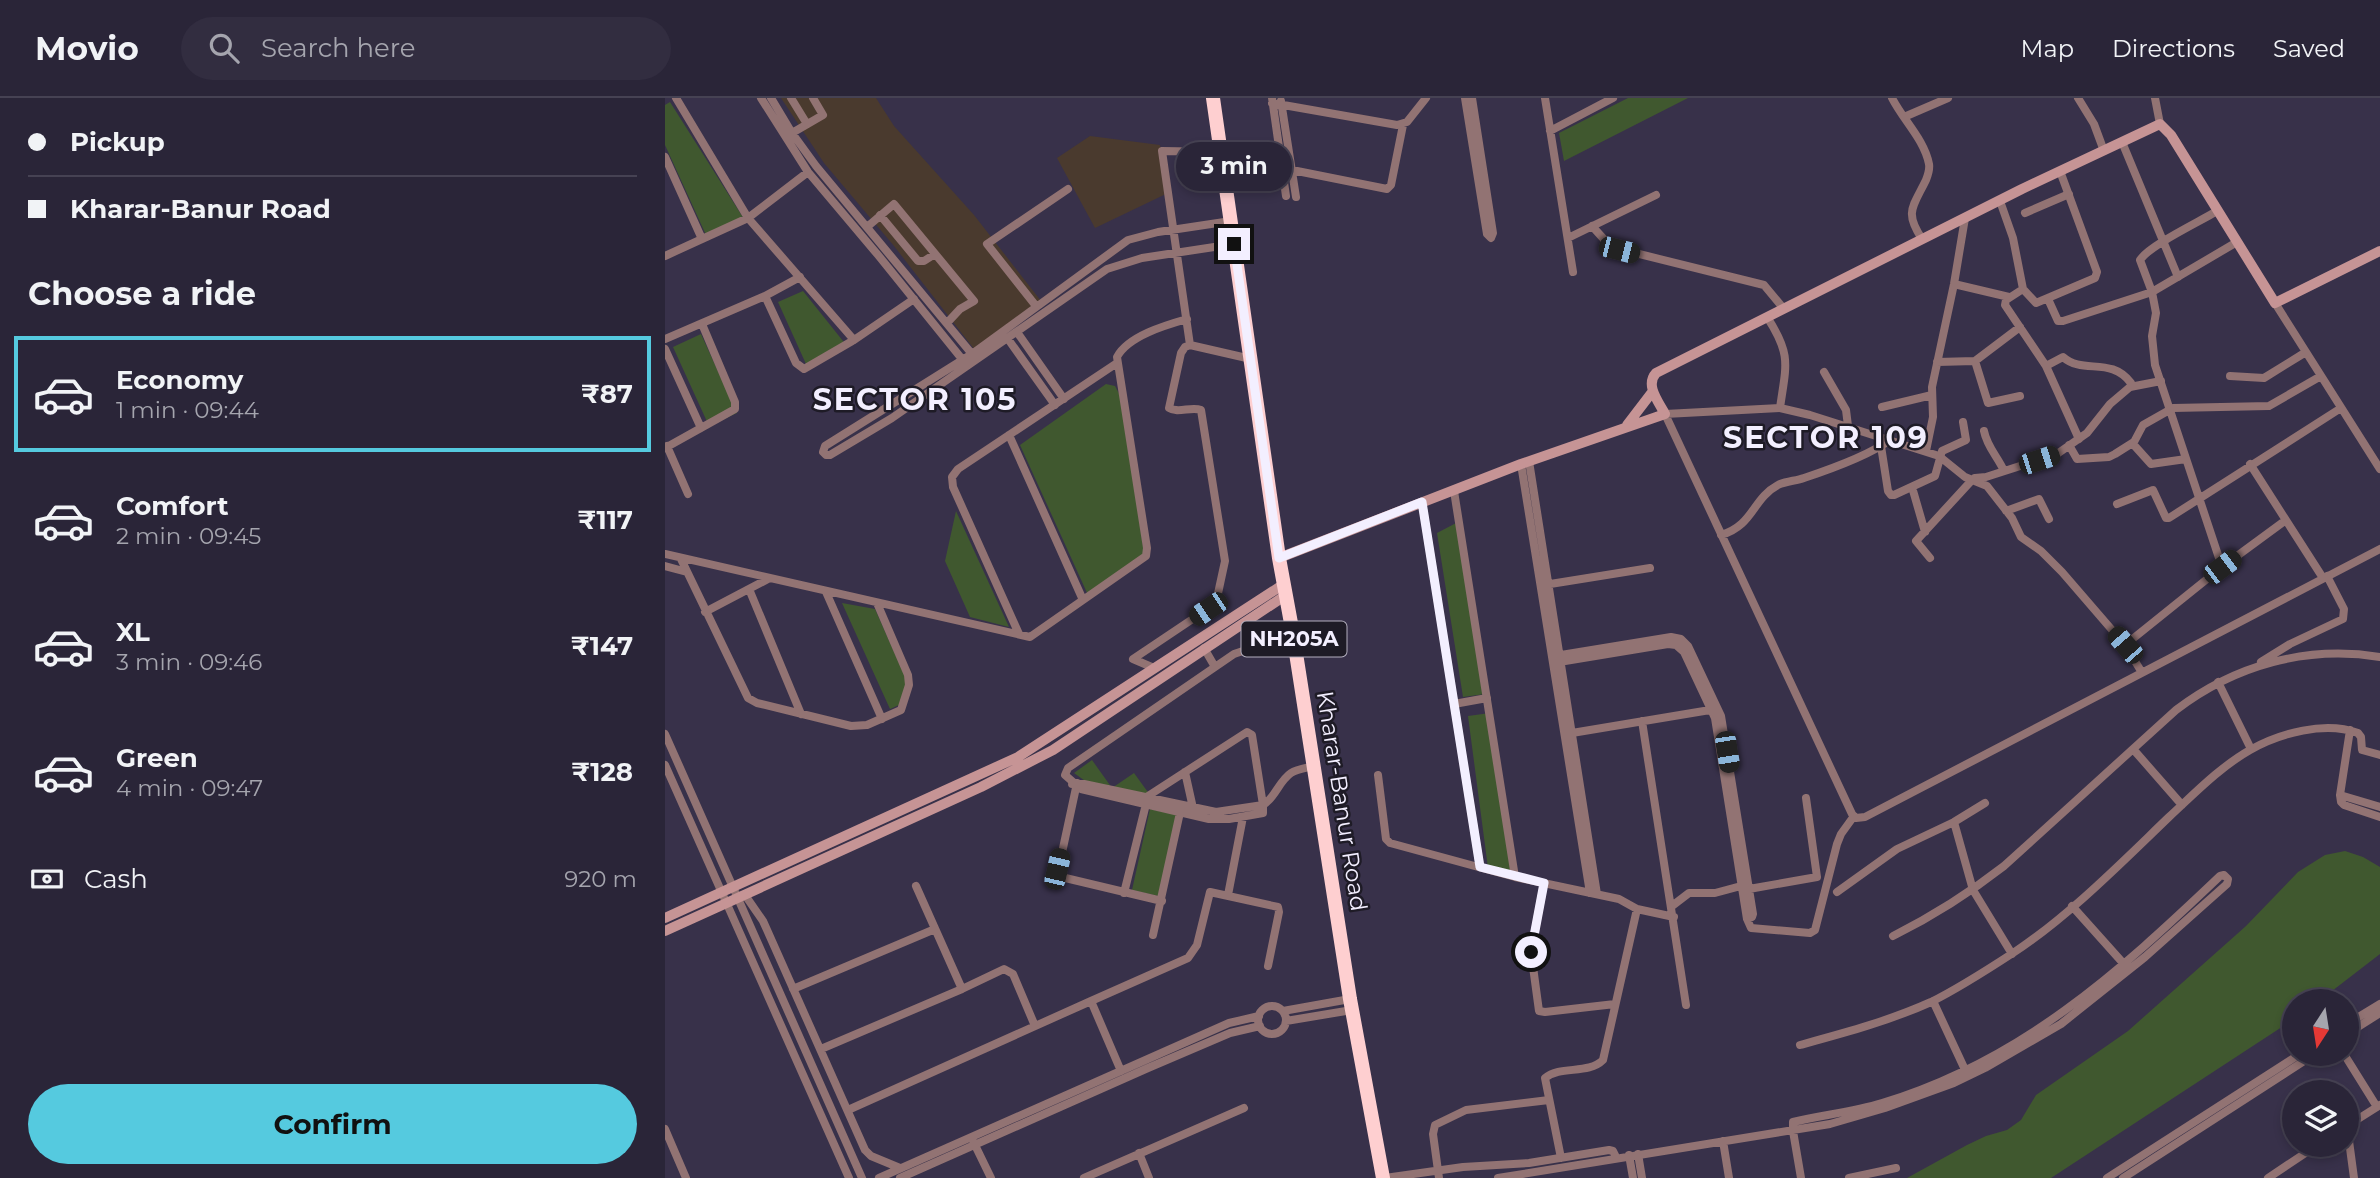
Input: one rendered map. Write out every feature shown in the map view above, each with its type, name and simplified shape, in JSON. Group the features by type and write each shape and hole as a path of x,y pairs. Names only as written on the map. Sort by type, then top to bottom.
{"highway":[{"name":"Kharar-Banur Road","path":"1213,98 1279,558 1351,1005 1384,1178"}],"main road":[{"path":"1279,558 1525,463 1627,425 1665,414 1651,382 1656,373 1922,239 2160,124 2169,131 2275,303 2380,251"},
{"path":"1627,425 1653,391"},
{"path":"665,918 1018,757 1154,668 1285,590"},
{"path":"665,931 969,793 1053,750 1204,649 1285,590"}],"street":[{"path":"677,98 748,218 853,340"},
{"path":"761,98 808,172 915,299 965,364"},
{"path":"771,98 792,133 836,192 972,354"},
{"path":"791,98 807,124"},
{"path":"792,133 823,115 813,98"},
{"path":"1282,167 1387,189 1391,185 1403,125 1426,98"},
{"path":"1465,98 1475,138 1493,233 1491,238 1487,234 1475,138 1472,98"},
{"path":"1545,98 1573,272"},
{"path":"1551,131 1612,98"},
{"path":"1892,98 1921,145 1929,165 1928,175 1911,215 1913,226 1922,239"},
{"path":"1904,117 1948,98"},
{"path":"2078,98 2096,128 2104,150"},
{"path":"2155,98 2160,124"},
{"path":"1276,101 1403,125"},
{"path":"1276,101 1286,196"},
{"path":"1276,101 1296,197"},
{"path":"2122,142 2178,277"},
{"path":"1190,345 1162,151 1222,159 1281,157"},
{"path":"665,157 702,239"},
{"path":"2000,201 2013,238 2022,289 2037,303 2095,278 2098,275 2060,171"},
{"path":"665,256 748,218 808,172"},
{"path":"1036,306 988,244 1068,188"},
{"path":"2025,213 2069,194"},
{"path":"1568,238 1656,195"},
{"path":"867,227 894,204 974,301 960,309 947,323"},
{"path":"2217,211 2164,242 2140,260 2152,292 2157,316 2152,338 2155,365 2222,567"},
{"path":"880,215 918,261 924,261 935,254"},
{"path":"1926,451 1933,417 1932,396 1937,362 1965,218"},
{"path":"1231,221 1148,234 1128,240 972,354 965,364 892,418 830,455 824,454 822,450 825,446 886,409 965,364 1008,339 1107,269 1126,262 1176,252 1234,244"},
{"path":"1592,226 1607,244 1619,250 1764,285 1784,309"},
{"path":"2048,299 2058,321 2061,322 2152,292 2237,242"},
{"path":"665,339 765,296 800,277"},
{"path":"1954,285 2009,297"},
{"path":"2022,289 2009,297 2005,304 2046,366 2079,439"},
{"path":"765,296 800,368 807,368 915,299"},
{"path":"2275,303 2380,469"},
{"path":"1767,317 1783,344 1786,355 1780,408"},
{"path":"665,554 1030,637 1144,560 1147,553 1117,363 1121,351 1147,334 1162,326 1187,319"},
{"path":"688,494 666,447 734,411 736,406 702,324"},
{"path":"1937,362 1975,361 2019,327"},
{"path":"1017,332 1064,399"},
{"path":"1008,339 1055,405"},
{"path":"1154,668 1133,659 1212,606 1217,598 1225,568 1201,410 1197,408 1173,411 1169,408 1181,353 1190,345 1251,359"},
{"path":"665,349 701,428"},
{"path":"2230,376 2264,378 2306,352"},
{"path":"2046,366 2063,357 2071,363 2116,369 2126,376 2131,387"},
{"path":"1975,361 1988,403 2020,396"},
{"path":"1019,634 952,482 954,473 1117,363"},
{"path":"1824,372 1846,410 1848,426"},
{"path":"2069,445 2078,459 2111,456 2133,444 2143,425 2169,409 2272,405 2321,376"},
{"path":"1930,558 1917,543 1918,539 1971,480 2057,454 2090,430 2110,404 2131,387 2161,381"},
{"path":"1882,407 1932,396"},
{"path":"2141,671 2125,645 2062,572 2041,551 2021,537 1987,486 1971,480 1939,457 1848,426 1780,408 1665,414 1854,816 1859,818 2380,549"},
{"path":"2117,504 2153,490 2167,518 2341,408"},
{"path":"886,409 892,418"},
{"path":"1881,446 1889,494 1894,495 1935,476 1939,457 1945,448 1966,440 1963,422"},
{"path":"1984,431 2004,471"},
{"path":"1009,435 1083,600"},
{"path":"1721,535 1739,528 1768,492 1777,486 1804,478 1890,440"},
{"path":"2133,444 2151,464 2186,459"},
{"path":"1525,463 1593,893"},
{"path":"1893,936 1933,916 1973,890 2028,846 2176,710 2218,682 2255,666 2290,644 2343,619 2344,608 2250,464"},
{"path":"1912,487 1925,532"},
{"path":"1454,491 1515,877"},
{"path":"2006,511 2039,499 2049,519"},
{"path":"1422,502 1480,867"},
{"path":"2125,645 2222,567 2286,520"},
{"path":"681,559 748,698 856,727 901,710 909,679 877,603"},
{"path":"665,566 687,572"},
{"path":"1545,584 1650,568"},
{"path":"705,612 768,579"},
{"path":"749,589 801,714"},
{"path":"826,592 882,719"},
{"path":"1124,892 1146,801 1244,733 1253,737 1263,813 1243,817 1215,820 1181,808 1146,801 1075,785 1065,775 1068,768 1234,654 1293,634"},
{"path":"1556,659 1671,637 1681,639 1688,646 1716,709 1745,887 1748,925 1754,929 1813,932 1817,926 1837,844 1854,816"},
{"path":"1204,649 1215,667"},
{"path":"2255,666 2310,654 2340,653 2380,657"},
{"path":"2218,682 2251,750"},
{"path":"1454,704 1487,698"},
{"path":"1568,733 1716,709"},
{"path":"1642,721 1686,1005"},
{"path":"1800,1045 1874,1024 1933,1001 2012,954 2072,906 2227,766 2251,750 2304,731 2327,728 2350,730 2360,735 2363,750 2380,755"},
{"path":"2350,730 2341,802 2380,817"},
{"path":"665,734 734,886 763,920 869,1154 900,1168"},
{"path":"2133,749 2182,805"},
{"path":"665,765 849,1178"},
{"path":"1181,808 1216,812 1263,805 1287,776 1297,770 1314,766"},
{"path":"1185,772 1193,808"},
{"path":"1378,775 1387,842 1515,877 1619,899 1637,909 1674,918"},
{"path":"1075,785 1057,876 1162,901"},
{"path":"2340,795 2380,807"},
{"path":"1672,906 1689,893 1715,893 1817,877 1806,798"},
{"path":"1837,892 1897,849 1954,822 1985,803"},
{"path":"1153,935 1181,808"},
{"path":"1228,895 1243,817"},
{"path":"1954,822 1973,890 2012,954"},
{"path":"1801,1178 1791,1123 1881,1103 1966,1073 2039,1038 2098,996 2145,957 2227,884 2228,879 2224,875 2220,876 2064,1012 2033,1034 1966,1073"},
{"path":"1544,883 1531,952 1539,1011 1615,1004"},
{"path":"916,886 961,989"},
{"path":"848,1110 1188,958 1197,945 1208,893 1213,891 1276,905 1279,909 1268,966"},
{"path":"742,897 862,1178"},
{"path":"2072,906 2123,963"},
{"path":"1561,1157 1545,1082 1548,1075 1597,1066 1603,1060 1637,909"},
{"path":"793,989 935,929"},
{"path":"821,1049 961,989 998,970 1008,969 1013,974 1035,1026"},
{"path":"1091,1001 1121,1071"},
{"path":"1933,1001 1966,1073"},
{"path":"2359,1023 2380,1004"},
{"path":"903,1177 1121,1071 1229,1023 1259,1016 1267,1007 1272,1006 1283,1011 1351,1005"},
{"path":"1286,1021 1351,1005"},
{"path":"1259,1016 1259,1026 1268,1034 1277,1034 1284,1028 1286,1021 1283,1011"},
{"path":"2359,1019 2380,1013"},
{"path":"879,1178 1230,1033 1259,1026"},
{"path":"2107,1178 2282,1065"},
{"path":"2123,1178 2296,1066"},
{"path":"2352,1066 2379,1106 2359,1118"},
{"path":"1438,1174 1433,1134 1435,1125 1466,1110 1549,1100"},
{"path":"1084,1178 1244,1108"},
{"path":"665,1129 686,1178"},
{"path":"1498,1178 1793,1130"},
{"path":"973,1141 991,1178"},
{"path":"1723,1141 1728,1178"},
{"path":"1384,1178 1528,1163 1609,1150 1613,1151 1616,1157"},
{"path":"1139,1153 1149,1178"},
{"path":"1633,1154 1633,1178"},
{"path":"1633,1154 1642,1178"},
{"path":"2268,1178 2280,1174 2302,1157"},
{"path":"2351,1157 2354,1178"},
{"path":"1849,1178 1896,1168"}],"shaded area":[{"path":"781,98 876,98 894,126 974,215 1041,301 974,349 894,246 824,163"},
{"path":"1090,136 1160,145 1168,193 1095,228 1057,158"}],"green space":[{"path":"1628,98 1688,98 1564,161 1559,133"},
{"path":"670,102 744,219 706,235 665,145 665,105"},
{"path":"803,291 847,346 806,364 778,302"},
{"path":"701,334 737,413 709,426 673,347"},
{"path":"1106,384 1115,386 1122,399 1145,560 1088,595 1020,445"},
{"path":"956,511 1009,627 970,617 945,561"},
{"path":"1458,522 1485,694 1463,697 1437,533"},
{"path":"842,603 875,609 908,683 906,702 890,709"},
{"path":"1490,713 1511,875 1488,868 1468,716"},
{"path":"1092,760 1112,788 1088,783 1074,773"},
{"path":"1134,773 1150,795 1112,788"},
{"path":"1150,809 1177,815 1158,896 1132,890"},
{"path":"2345,851 2380,867 2380,954 2335,989 2282,989 2282,1027 2051,1178 1907,1178 1967,1145 2007,1130 2021,1120 2036,1095 2128,1031 2246,926 2298,872 2325,855"}],"district":[{"name":"SECTOR 105","path":"915,400"},
{"name":"SECTOR 109","path":"1826,438"}],"route":[{"path":"1234,244 1279,558 1422,502 1480,867 1544,883 1531,952"}]}
